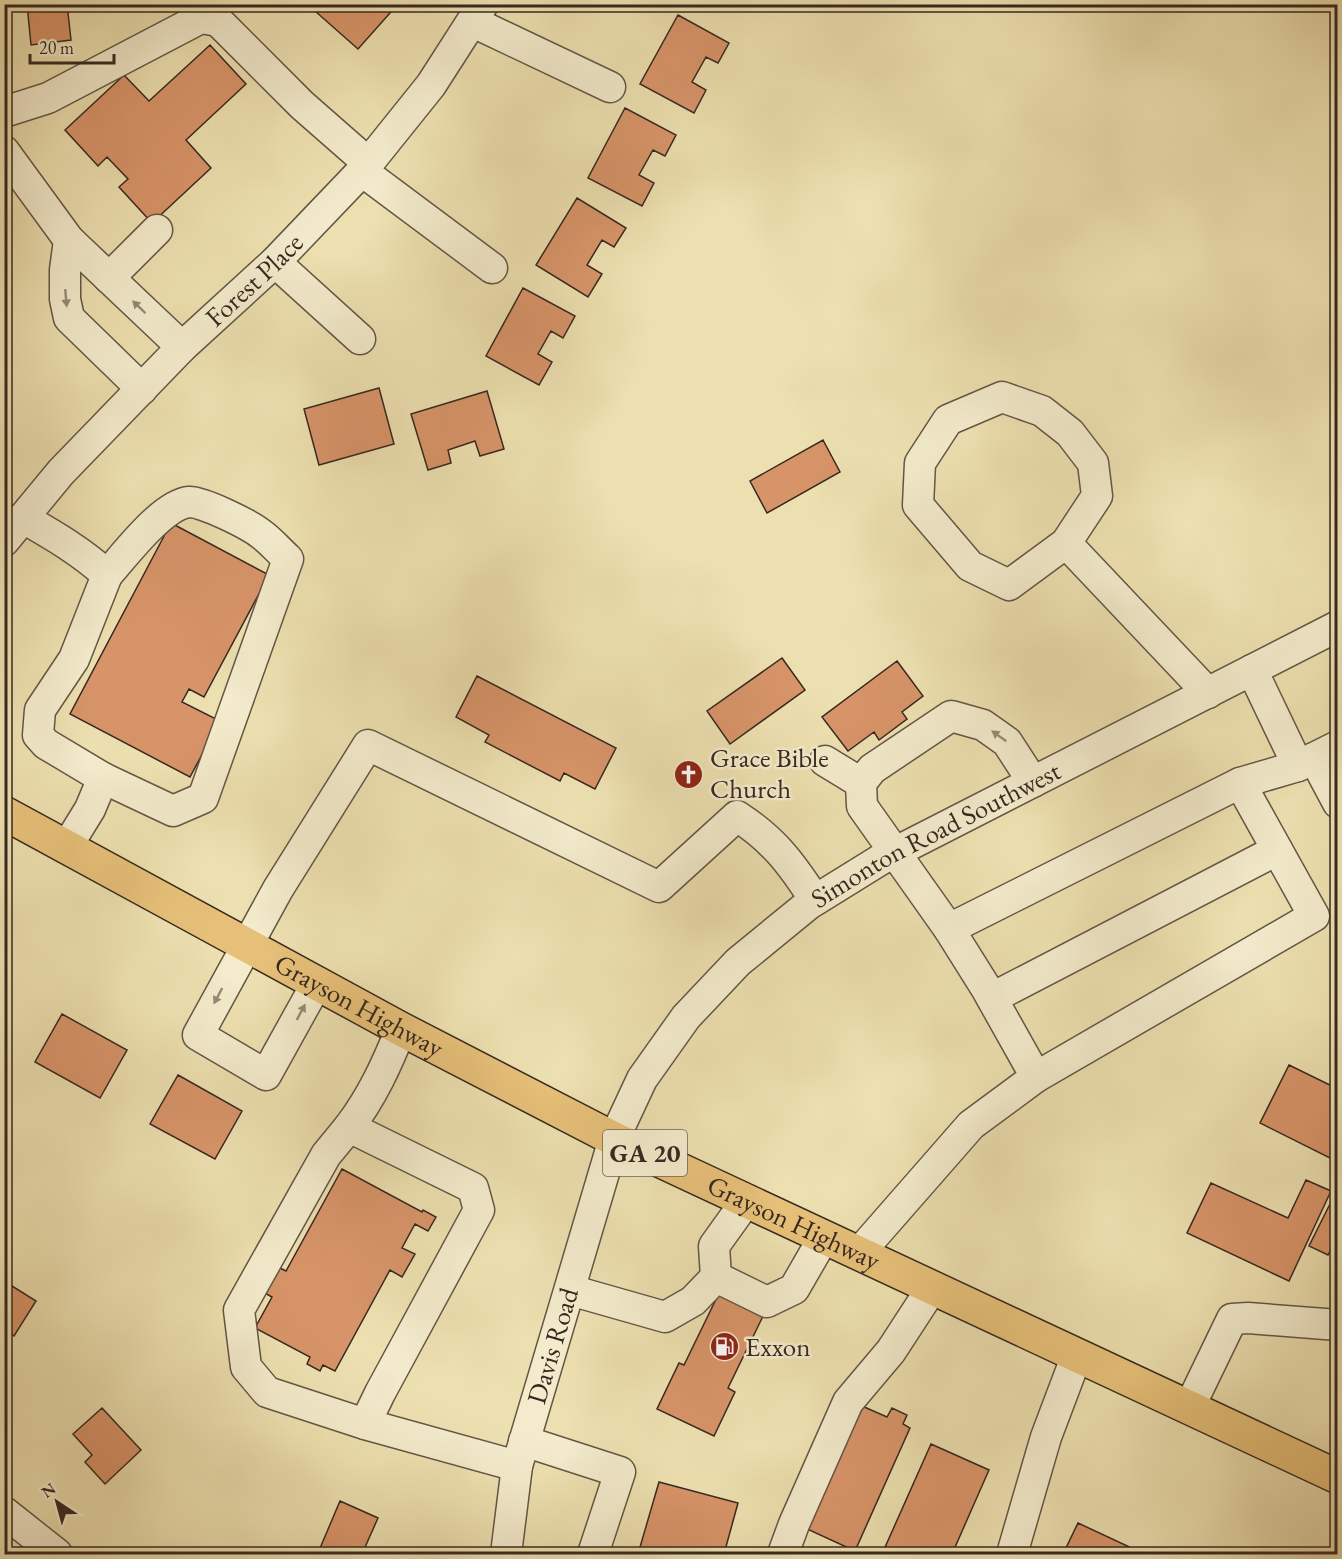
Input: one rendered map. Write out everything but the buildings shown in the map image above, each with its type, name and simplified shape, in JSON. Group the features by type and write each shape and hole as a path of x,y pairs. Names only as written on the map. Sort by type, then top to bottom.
{"main road":[{"name":"Grayson Highway","path":"4,813 400,1029 614,1139 1338,1477"}],"street":[{"path":"478,13 610,87"},
{"name":"Forest Place","path":"4,541 61,472 182,347 275,262 364,166 431,85 478,13"},
{"path":"4,112 48,98 201,18 218,21 364,166 492,267"},
{"path":"4,151 69,240 182,347"},
{"path":"109,278 157,230"},
{"path":"69,240 65,270 65,299 69,318 142,388"},
{"path":"275,262 360,339"},
{"path":"1002,397 1042,411 1070,433 1093,463 1097,496 1066,543 1009,585 970,566 918,505 920,463 948,420 1002,397"},
{"path":"190,502 208,506 261,533 288,560 202,798 173,811 103,778 46,744 38,735 40,710 74,659 107,575 140,537 168,511 190,502"},
{"path":"23,518 60,539 92,561 107,575"},
{"path":"1066,543 1208,693"},
{"name":"Simonton Road Southwest","path":"614,1139 642,1079 686,1017 738,962 772,932 815,900 845,880 894,853 1338,626"},
{"path":"1252,670 1317,757 1338,803"},
{"path":"1033,782 1007,742 983,725 951,716 872,769 861,783 862,806 949,928 992,998 1036,1077"},
{"path":"317,983 266,1075 198,1035 278,889 368,745 659,886 737,816 760,831 790,862 815,900"},
{"path":"949,928 1240,783 1317,757"},
{"path":"825,761 861,783"},
{"path":"66,848 90,810 103,778"},
{"path":"859,1253 971,1125 1036,1077 1314,916 1240,783"},
{"path":"992,998 1278,850"},
{"path":"400,1029 383,1072 362,1110 326,1155 239,1310 246,1367 267,1392 365,1424 620,1472 593,1554"},
{"path":"349,1126 473,1188 479,1210 365,1424"},
{"name":"Davis Road","path":"506,1554 520,1453 614,1139"},
{"path":"570,1290 665,1317 693,1301 716,1277 714,1246 747,1200"},
{"path":"241,1320 251,1317 293,1238 291,1215"},
{"path":"716,1277 768,1302 794,1289 824,1237"},
{"path":"783,1554 848,1402 891,1351 932,1288"},
{"path":"1189,1408 1232,1319 1248,1318 1338,1325"},
{"path":"1012,1554 1046,1437 1077,1355"},
{"path":"4,1512 57,1554"}],"place":[{"name":"Grace Bible Church","path":"689,774"},
{"name":"Exxon","path":"724,1347"}]}
